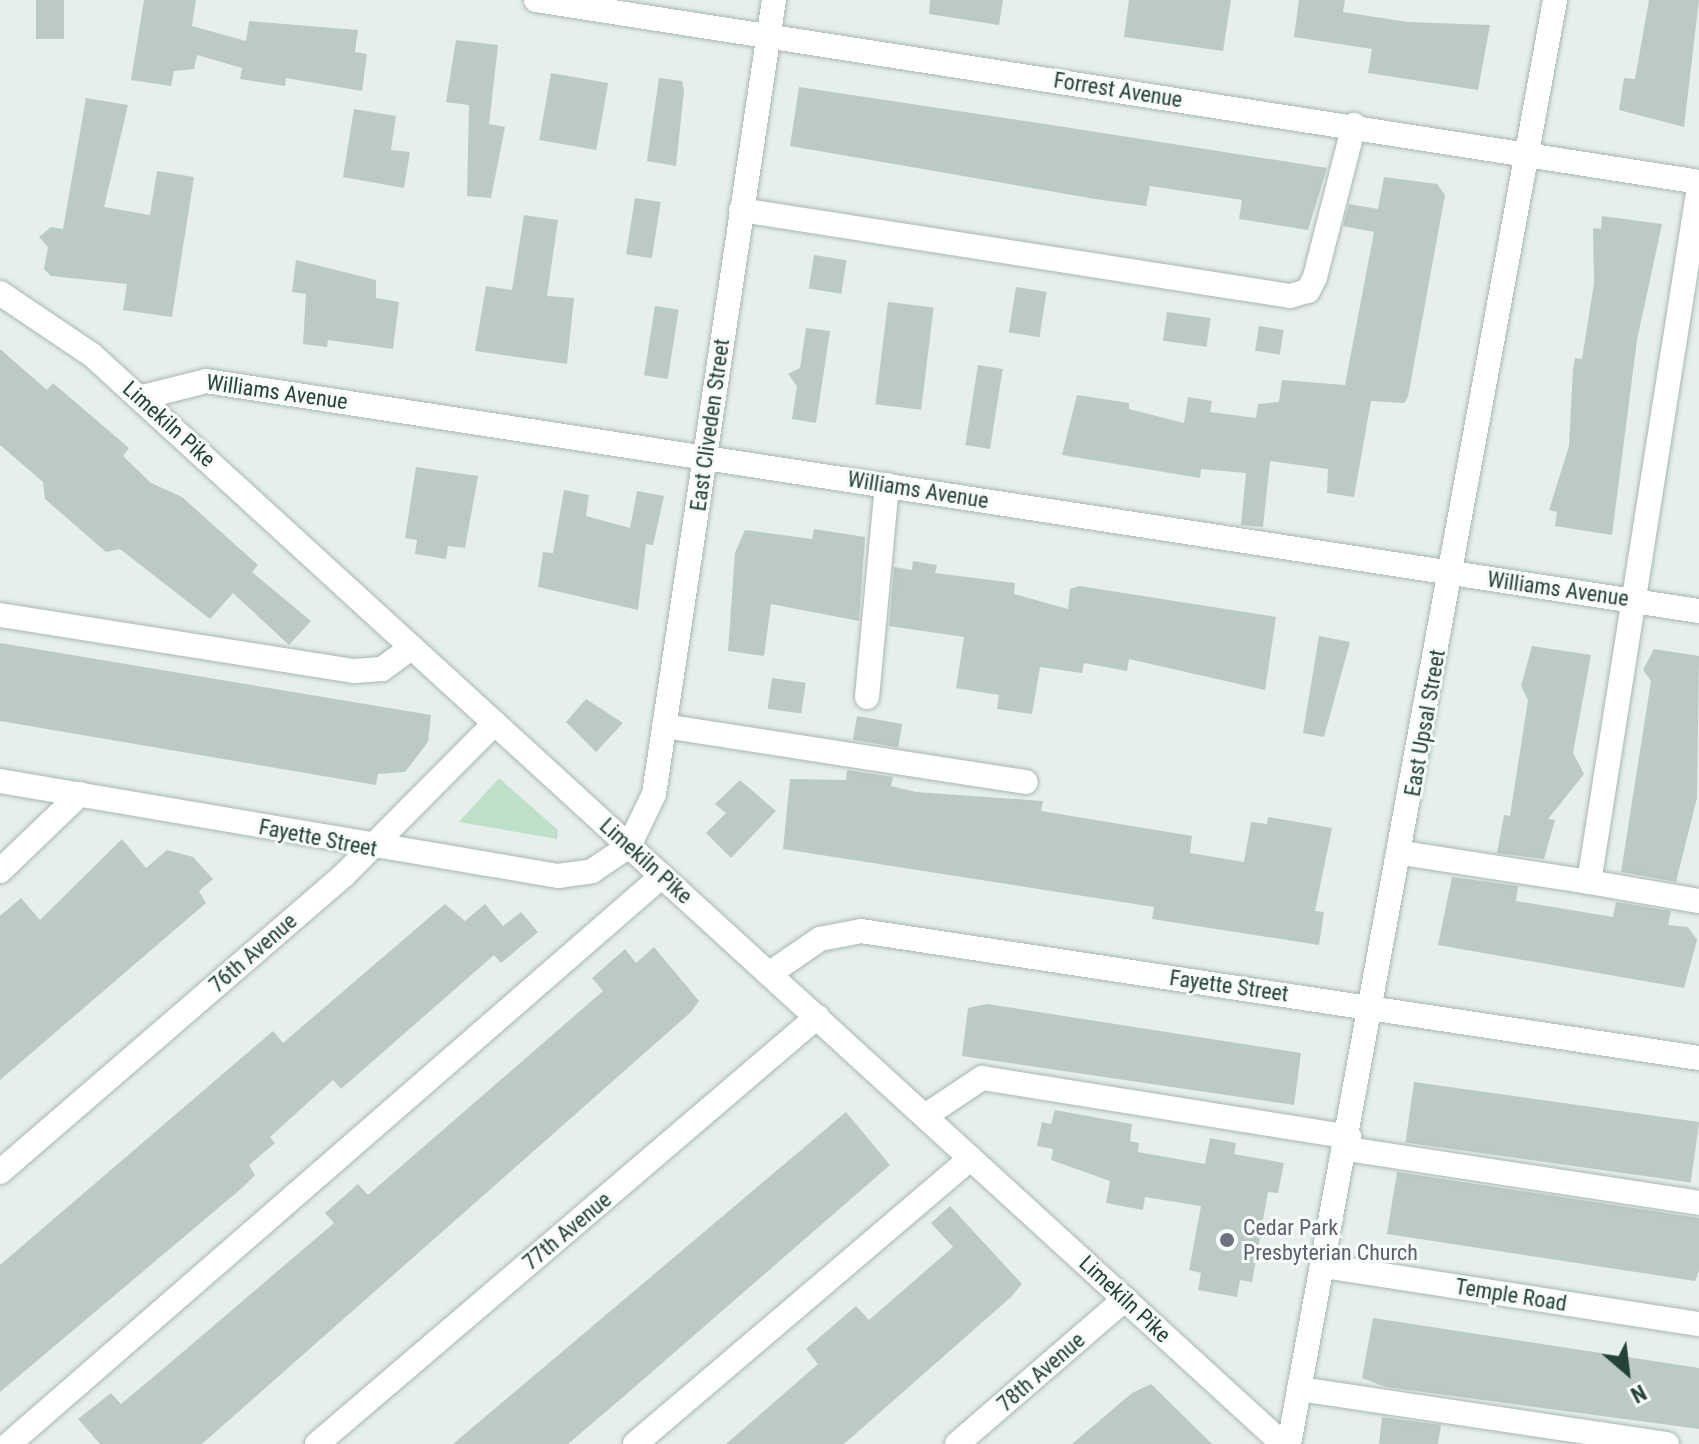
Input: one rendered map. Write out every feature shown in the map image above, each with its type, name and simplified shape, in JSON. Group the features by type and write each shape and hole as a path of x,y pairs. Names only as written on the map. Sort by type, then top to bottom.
{"street":[{"name":"Forrest Avenue","path":"536,0 768,38 1354,125 1699,184"},
{"name":"East Cliveden Street","path":"629,846 654,794 774,0"},
{"name":"East Upsal Street","path":"1286,1444 1348,1143 1555,0"},
{"path":"741,210 1290,296 1308,291 1315,277 1354,125"},
{"path":"1589,882 1699,184"},
{"name":"Limekiln Pike","path":"0,293 55,324 139,398 1286,1444"},
{"name":"Williams Avenue","path":"139,398 206,381 1699,611"},
{"path":"867,697 887,485"},
{"path":"0,615 354,671 382,669 412,647"},
{"name":"76th Avenue","path":"0,1172 373,848 495,723"},
{"path":"664,726 1026,782"},
{"name":"Fayette Street","path":"0,781 373,848 558,876 592,871 629,846"},
{"path":"0,871 80,794"},
{"path":"1402,853 1699,901"},
{"path":"9,1444 662,876"},
{"name":"Fayette Street","path":"769,974 820,939 861,931 1699,1058"},
{"name":"77th Avenue","path":"317,1444 817,1017"},
{"path":"925,1116 982,1078 1699,1203"},
{"path":"635,1444 971,1158"},
{"name":"Temple Road","path":"1324,1266 1699,1324"},
{"name":"78th Avenue","path":"957,1444 1125,1299"},
{"path":"1299,1389 1667,1444"}],"green space":[{"path":"499,778 558,830 557,839 459,822"}],"building":[{"path":"36,0 64,0 64,39 36,39"},
{"path":"144,0 196,0 192,26 246,41 249,21 358,30 355,52 367,54 362,91 286,78 285,86 240,79 242,68 197,55 194,69 174,71 171,86 131,80"},
{"path":"930,0 1003,0 999,25 929,14"},
{"path":"1129,0 1231,0 1223,51 1124,37"},
{"path":"1299,0 1345,0 1343,12 1408,22 1490,25 1478,90 1368,73 1372,49 1294,37"},
{"path":"1649,0 1699,0 1684,127 1619,110 1624,78 1635,79"},
{"path":"456,40 498,45 489,124 505,127 491,198 467,196 469,105 446,102"},
{"path":"551,73 608,83 596,150 539,140"},
{"path":"659,78 682,81 684,91 676,166 647,161"},
{"path":"799,87 1327,168 1308,230 1239,219 1242,200 1150,186 1146,206 1095,199 790,146"},
{"path":"86,98 128,105 104,207 150,215 157,171 194,177 172,317 123,310 127,284 51,276 44,269 48,247 39,237 51,227 63,229"},
{"path":"354,109 396,116 391,150 410,152 404,188 343,177"},
{"path":"1384,177 1437,184 1445,195 1408,397 1404,403 1371,401 1354,497 1327,493 1328,469 1270,461 1263,527 1241,525 1246,473 1201,469 1200,478 1062,455 1077,395 1129,403 1129,409 1184,423 1188,397 1212,401 1210,412 1256,418 1258,404 1279,402 1282,380 1345,385 1374,232 1343,226 1349,204 1378,209"},
{"path":"635,198 661,202 652,258 626,254"},
{"path":"524,215 558,220 547,296 574,298 567,364 475,351 486,286 512,290"},
{"path":"1602,216 1662,224 1637,340 1612,535 1555,526 1557,512 1549,510 1569,446 1573,369 1575,358 1582,359 1594,283 1593,228 1601,229"},
{"path":"814,255 847,260 841,294 809,289"},
{"path":"296,260 376,280 376,298 399,302 393,349 328,340 327,347 303,344 306,294 292,292"},
{"path":"1016,287 1047,292 1039,337 1009,332"},
{"path":"888,302 934,308 921,410 875,404"},
{"path":"655,306 679,310 668,379 644,375"},
{"path":"1167,312 1211,318 1207,347 1163,341"},
{"path":"1259,326 1284,330 1280,355 1255,351"},
{"path":"806,328 830,331 816,423 792,419 797,386 788,374 800,368"},
{"path":"0,349 47,390 53,383 129,448 123,456 151,483 182,497 258,565 252,572 311,621 289,645 233,593 210,619 120,549 106,552 45,499 43,482 0,445"},
{"path":"978,365 1003,369 990,449 965,445"},
{"path":"416,467 478,476 465,548 448,546 446,559 415,554 417,540 405,538"},
{"path":"564,490 589,495 586,516 630,528 637,491 664,496 653,545 646,544 638,610 538,587 543,552 553,553"},
{"path":"814,529 865,537 859,621 771,604 764,656 728,651 735,553 745,530 812,539"},
{"path":"913,561 937,565 935,573 1015,583 1014,594 1068,609 1070,589 1079,586 1276,617 1265,690 1129,659 1127,671 1084,663 1082,673 1040,667 1032,714 997,709 999,695 956,688 964,637 889,626 894,567 912,570"},
{"path":"1319,636 1350,642 1324,737 1303,733"},
{"path":"0,643 431,715 428,742 405,772 378,774 376,785 0,721"},
{"path":"1532,646 1591,655 1573,753 1584,774 1548,819 1555,820 1544,859 1497,853 1504,815 1510,816 1528,700 1521,686"},
{"path":"1654,649 1699,656 1697,798 1676,882 1621,872 1651,681 1643,670"},
{"path":"772,678 806,683 801,713 768,709"},
{"path":"586,699 623,723 596,752 566,722"},
{"path":"857,716 902,724 898,748 853,740"},
{"path":"847,770 893,777 891,786 916,792 1043,801 1041,811 1192,836 1190,853 1244,862 1251,822 1267,824 1268,817 1332,828 1315,911 1324,912 1319,945 1152,919 1154,907 783,849 790,779 846,780"},
{"path":"740,780 776,811 731,858 706,833 726,813 715,804"},
{"path":"122,839 146,868 167,850 193,857 213,879 199,891 206,903 0,1080 0,916 21,898 40,920"},
{"path":"1452,877 1518,886 1516,901 1613,917 1616,902 1671,911 1668,925 1688,927 1697,940 1684,988 1438,945"},
{"path":"445,904 465,921 485,904 503,926 521,912 538,932 501,963 494,955 341,1089 333,1080 270,1137 275,1143 249,1165 255,1175 242,1188 0,1392 0,1265 273,1031 283,1043"},
{"path":"654,947 699,1001 691,1012 202,1444 100,1444 78,1419 111,1393 121,1404 157,1374 334,1223 325,1213 358,1184 368,1195 603,991 592,978 625,949 636,963"},
{"path":"987,1004 1301,1053 1294,1105 962,1056 968,1008"},
{"path":"1414,1082 1699,1122 1691,1182 1406,1142"},
{"name":"Cedar Park Presbyterian Church","path":"1055,1110 1132,1124 1130,1141 1139,1143 1138,1152 1205,1164 1210,1138 1236,1143 1234,1154 1284,1163 1278,1193 1268,1192 1252,1282 1240,1280 1237,1297 1198,1290 1201,1273 1189,1270 1201,1206 1145,1197 1143,1210 1106,1203 1110,1181 1051,1160 1053,1149 1037,1146 1042,1122 1051,1124"},
{"path":"846,1112 890,1165 568,1444 453,1444"},
{"path":"1397,1172 1699,1218 1699,1271 1695,1281 1387,1234"},
{"path":"950,1206 1022,1284 1011,1297 844,1444 726,1444 818,1364 806,1349 856,1306 869,1320 953,1247 931,1223"},
{"path":"1373,1318 1699,1368 1699,1429 1386,1387 1362,1378"},
{"path":"1151,1384 1212,1444 1072,1444 1132,1393"},
{"path":"1382,1417 1441,1425 1438,1444 1379,1444"}],"place":[{"name":"Cedar Park Presbyterian Church","path":"1227,1240"}]}
